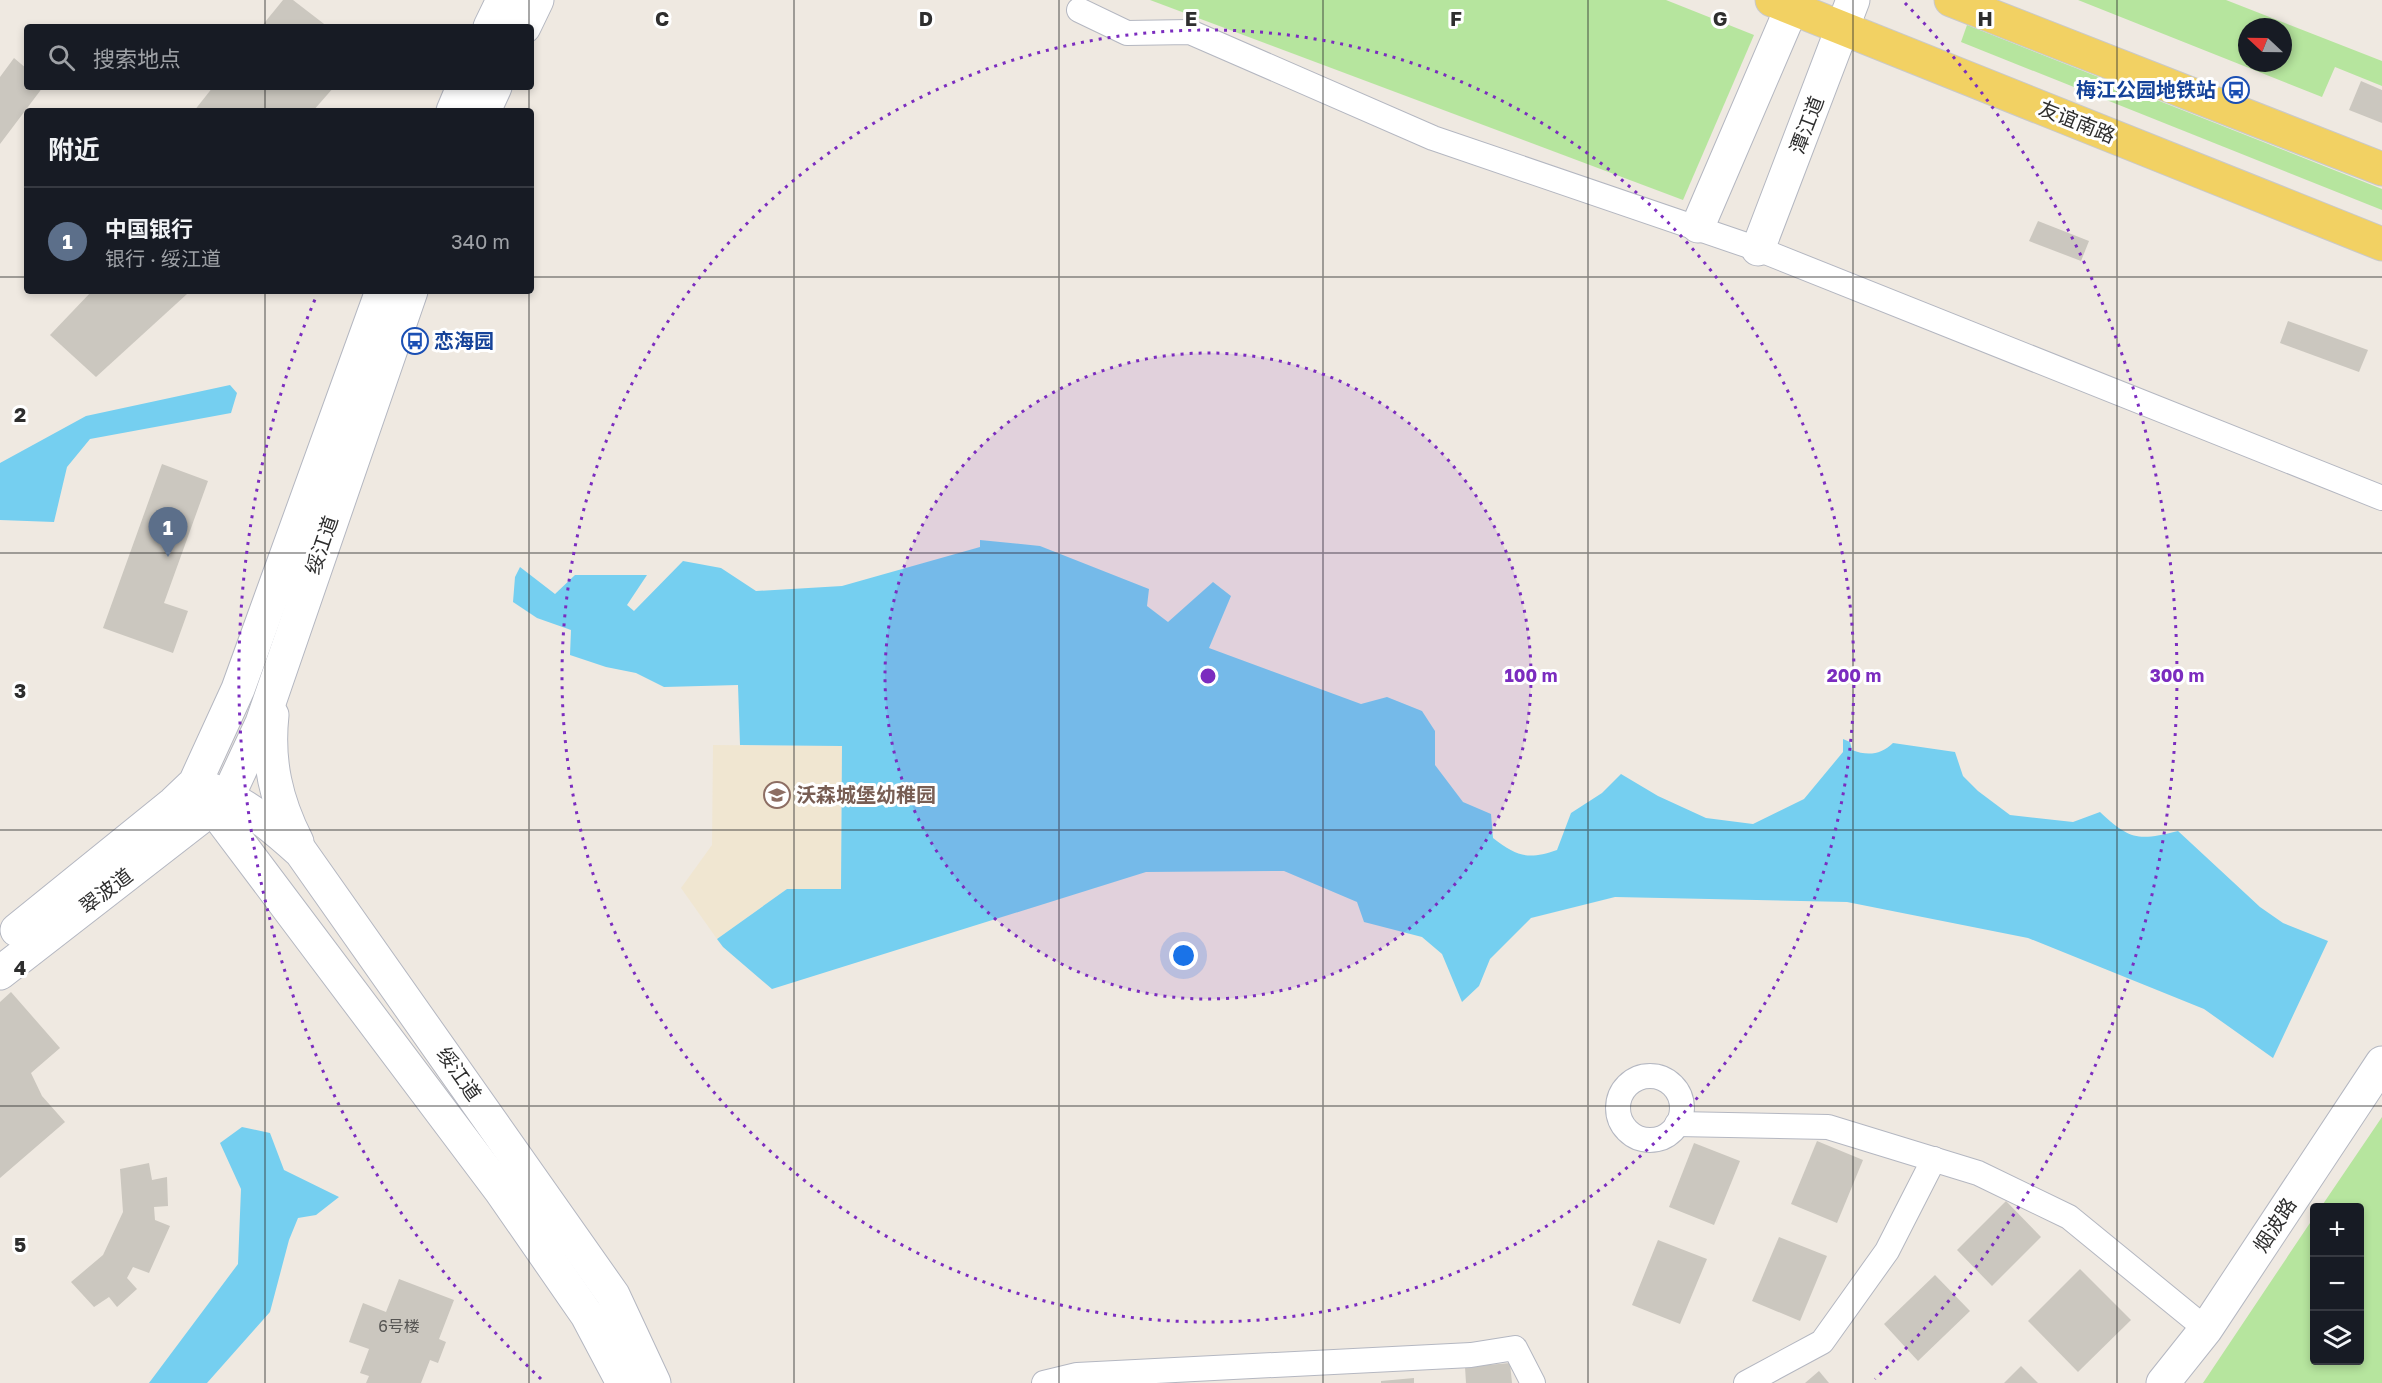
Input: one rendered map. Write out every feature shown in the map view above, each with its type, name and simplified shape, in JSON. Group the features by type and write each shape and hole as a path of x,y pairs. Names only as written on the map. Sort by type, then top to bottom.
{"main road":[{"path":"491,24 503,0"},
{"path":"525,24 537,0"},
{"path":"1951,0 2382,169"},
{"path":"1698,226 1786,3"},
{"name":"友谊南路","path":"1786,3 1851,8 1895,50 2382,244"},
{"name":"潭江道","path":"1758,249 1851,8"},
{"path":"454,108 462,90"},
{"path":"485,108 494,90"},
{"name":"绥江道","path":"381,294 238,689 195,783 220,803 267,821 301,852 613,1295 654,1383"},
{"name":"绥江道","path":"220,803 262,723 410,294"},
{"path":"276,679 270,731 271,768 286,821 301,852"},
{"path":"220,803 226,747 238,689"},
{"name":"翠波道","path":"0,944 174,803 195,783"},
{"name":"绥江道","path":"220,803 267,881 501,1191 587,1315 623,1383"},
{"name":"翠波道","path":"0,973 220,803"},
{"name":"烟波路","path":"2163,1383 2206,1329 2382,1063"},
{"name":"烟波路","path":"2184,1383 2382,1091"}],"street":[{"path":"1079,10 1127,33 1190,33 1433,138 1698,226 2382,498"},
{"path":"1677,1124 1828,1127 1978,1173 2069,1217 2206,1329"},
{"path":"1746,1383 1822,1342 1887,1251 1934,1159"},
{"path":"1044,1383 1077,1375 1459,1356 1515,1348 1533,1383"}],"shaded area":[{"name":"沃森城堡幼稚园","path":"713,745 842,746 841,889 787,889 717,939 681,888 712,845"}],"green space":[{"path":"1150,0 1666,0 1754,35 1683,200"},
{"path":"2078,0 2226,0 2272,18 2238,18 2238,64"},
{"path":"1967,25 2382,189 2382,210 1961,42"},
{"path":"2292,26 2382,61 2382,86 2335,67 2322,97 2259,72 2292,72"},
{"path":"2382,1117 2382,1383 2203,1383 2310,1223 2310,1365 2364,1365 2364,1203 2324,1203"}],"water":[{"path":"230,385 237,393 231,413 90,439 67,467 54,522 0,520 0,463 86,416"},
{"path":"980,540 1040,546 1149,589 1147,606 1168,622 1213,582 1231,596 1209,648 1361,704 1387,697 1422,711 1435,731 1435,765 1463,802 1491,814 1493,838 1517,853 1531,856 1557,850 1571,813 1602,793 1621,774 1658,796 1706,818 1753,824 1804,799 1843,752 1843,739 1850,742 1852,750 1868,754 1884,750 1893,743 1955,752 1963,776 1978,791 2010,815 2073,822 2100,812 2119,828 2135,836 2153,836 2178,831 2260,907 2283,923 2328,941 2273,1058 2204,1009 2028,938 1847,902 1615,897 1531,918 1490,959 1479,986 1462,1002 1442,954 1422,937 1364,922 1357,902 1284,871 1146,872 772,989 723,947 717,939 787,889 841,889 842,746 740,745 738,685 664,687 636,673 606,667 570,655 571,630 537,618 513,602 515,577 520,567 555,594 575,575 647,575 627,605 634,611 683,561 721,568 756,591 842,586 980,547"},
{"path":"242,1127 270,1133 284,1170 339,1197 316,1215 298,1218 289,1240 270,1312 207,1383 149,1383 238,1264 241,1189 220,1143"}],"building":[{"path":"283,0 293,0 324,24 263,24"},
{"path":"14,58 24,66 24,90 41,90 27,108 24,108 24,112 0,144 0,77"},
{"path":"2361,81 2382,90 2382,123 2349,110"},
{"path":"211,90 331,90 316,108 196,108"},
{"path":"2038,221 2089,241 2081,261 2029,241"},
{"path":"89,294 187,294 96,377 50,335"},
{"path":"2288,321 2368,350 2359,372 2280,343"},
{"path":"162,464 208,481 164,603 188,611 173,653 103,628"},
{"path":"11,992 60,1048 31,1073 42,1096 65,1122 0,1178 0,1002"},
{"path":"1817,1141 1863,1160 1837,1223 1791,1204"},
{"path":"1694,1143 1740,1161 1714,1225 1669,1207"},
{"path":"149,1163 152,1180 167,1177 168,1206 154,1207 155,1220 170,1226 149,1273 133,1267 127,1278 137,1289 117,1307 109,1297 94,1307 71,1282 103,1255 123,1212 120,1169"},
{"path":"2006,1201 2041,1237 1992,1286 1957,1250"},
{"path":"1779,1237 1827,1256 1800,1321 1752,1301"},
{"path":"1658,1240 1707,1259 1680,1324 1632,1305"},
{"path":"2080,1269 2131,1320 2078,1372 2028,1321"},
{"path":"1935,1275 1970,1311 1918,1361 1884,1324"},
{"path":"399,1279 454,1300 439,1339 446,1342 438,1363 430,1360 421,1383 366,1383 369,1376 360,1373 369,1349 349,1342 363,1303 386,1312"},
{"path":"1510,1363 1512,1383 1466,1383 1465,1367"},
{"path":"2021,1366 2038,1383 2004,1383"},
{"path":"1819,1371 1829,1383 1805,1383"},
{"path":"1414,1378 1414,1383 1381,1383 1381,1381"}],"place":[{"name":"梅江公园地铁站","path":"2236,90"},
{"name":"恋海园","path":"415,341"},
{"name":"中国银行","path":"168,557"},
{"name":"沃森城堡幼稚园","path":"777,795"}]}
